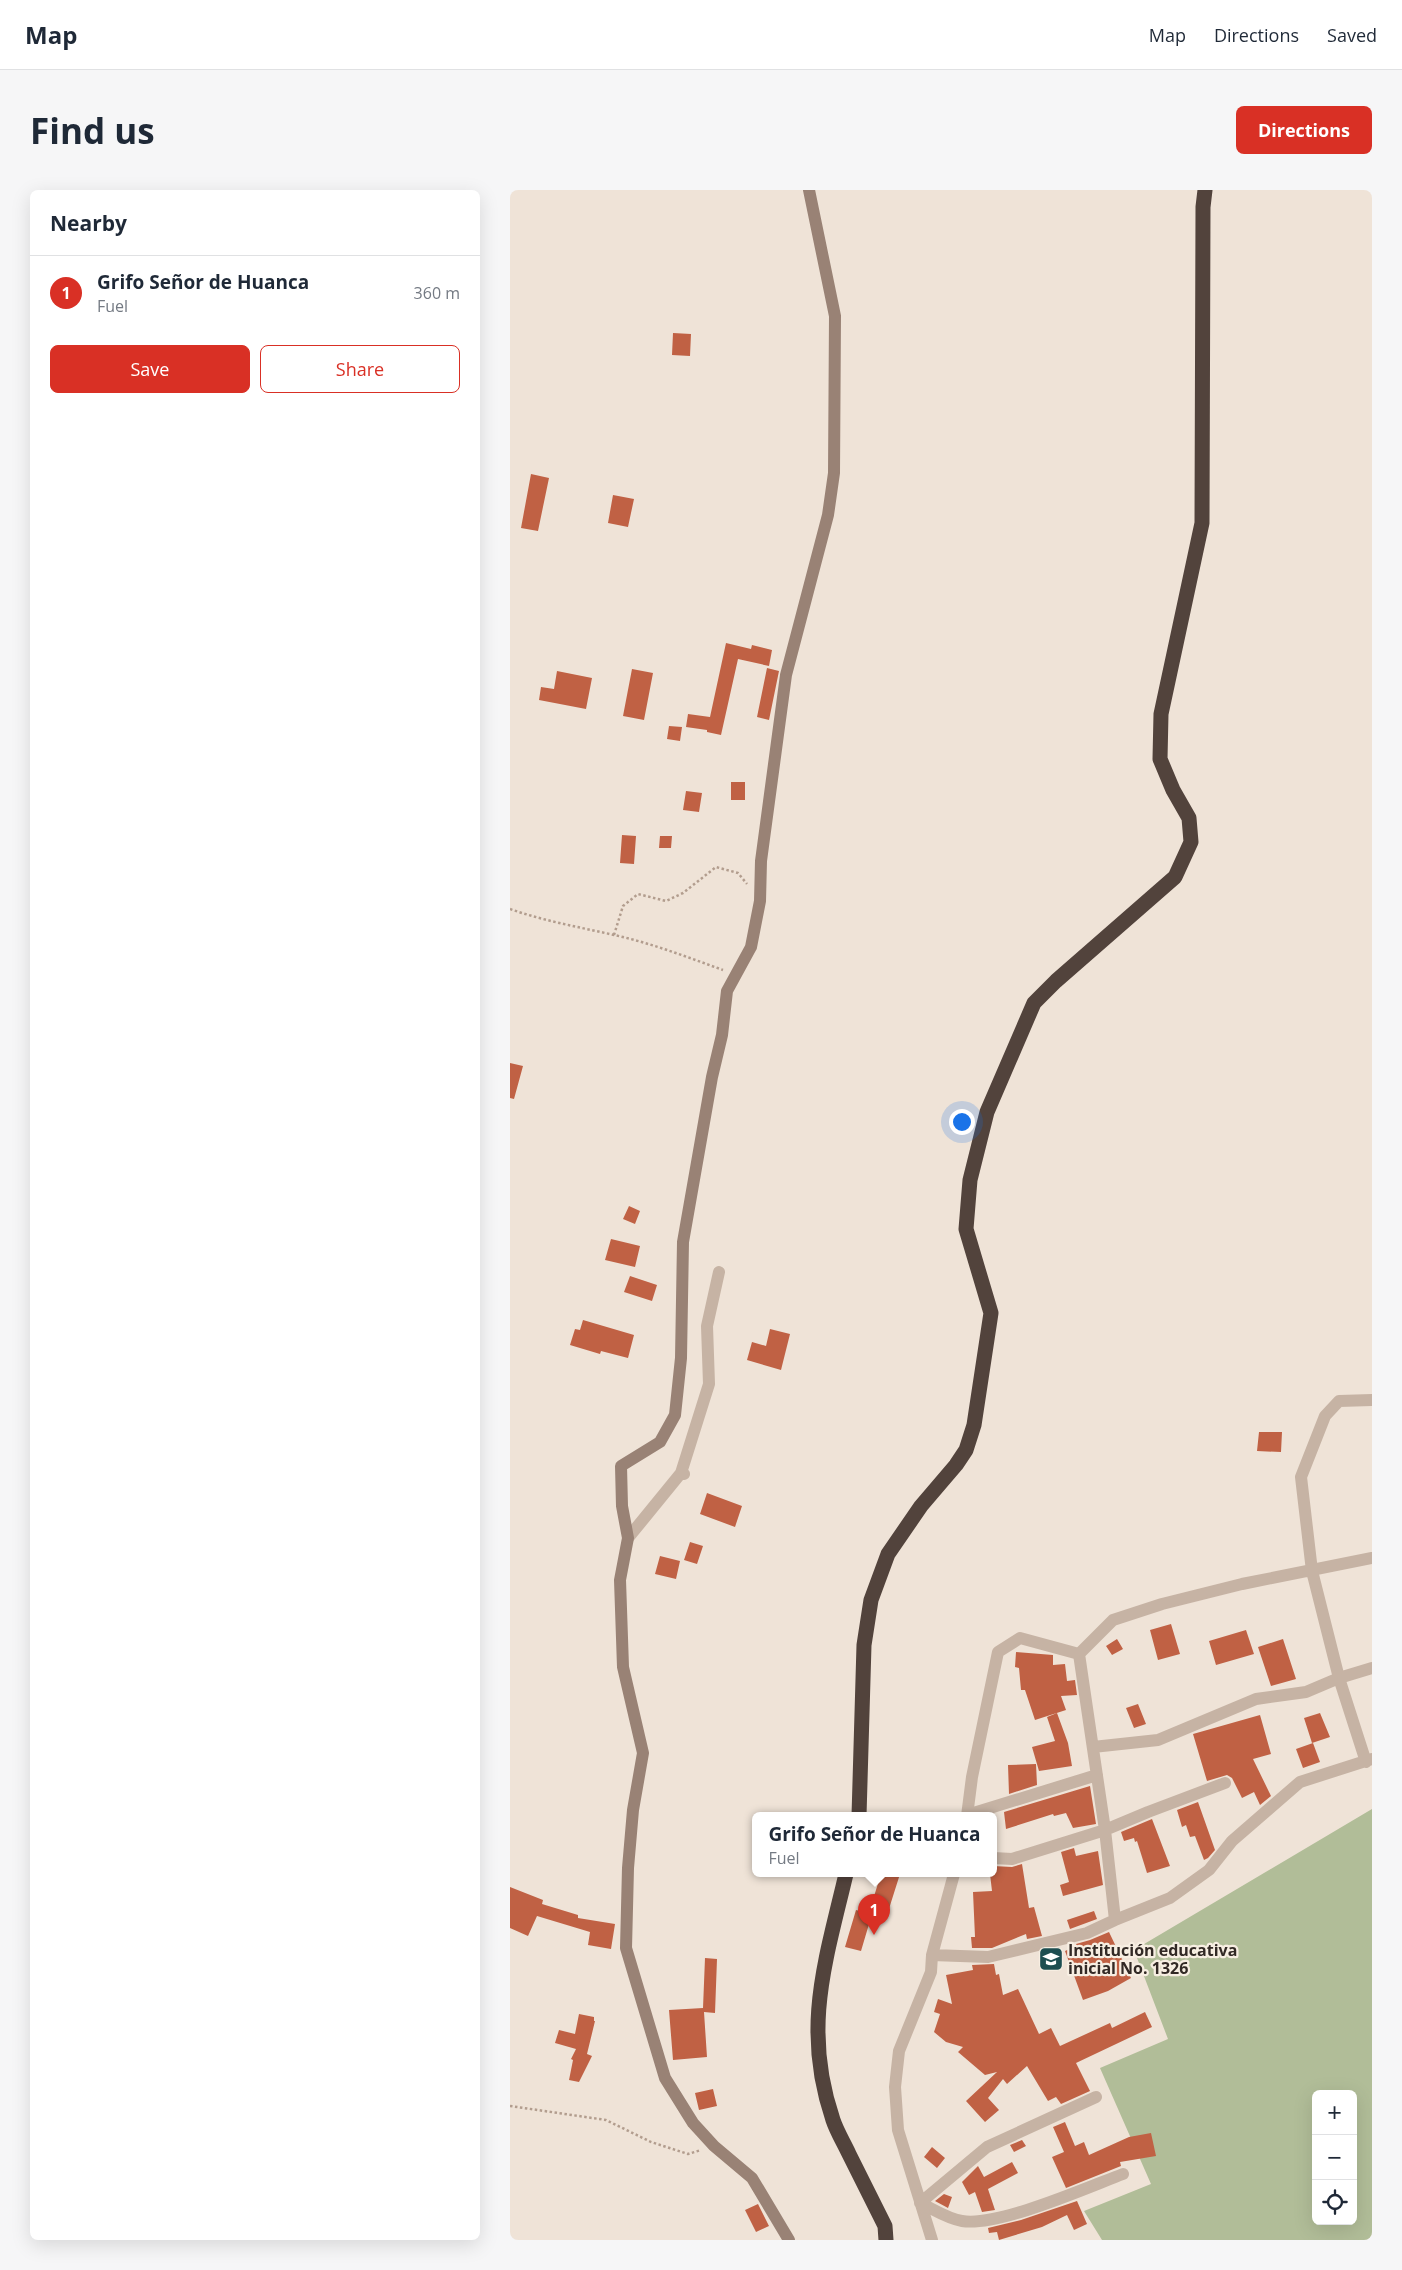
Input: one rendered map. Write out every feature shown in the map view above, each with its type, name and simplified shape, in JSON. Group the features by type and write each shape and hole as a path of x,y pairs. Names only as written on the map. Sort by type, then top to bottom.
{"highway":[{"path":"859,1812 864,1645 871,1600 888,1554 921,1506 956,1465 966,1450 974,1425 991,1313 966,1229 970,1180 987,1112 1034,1003 1056,981 1175,877 1191,842 1188,818 1173,790 1160,759 1161,714 1202,523 1203,207 1205,190"},
{"path":"845,1877 820,1984 816,2029 818,2056 823,2087 833,2122 885,2226 886,2240"}],"street":[{"path":"789,2240 752,2178 714,2146 693,2123 664,2078 626,1948 628,1868 633,1810 643,1753 623,1667 620,1580 628,1538 622,1506 621,1466 660,1442 675,1415 681,1358 683,1242 712,1077 722,1035 727,991 751,947 760,901 764,834 786,675 828,515 834,473 835,316 809,190"},
{"path":"628,1538 683,1473 709,1384 707,1326 719,1272"},
{"path":"932,1954 988,1957 1087,1934 1115,1920 1170,1898 1209,1870 1232,1841 1300,1782 1369,1761 1339,1678 1312,1571 1300,1477 1325,1416 1339,1401 1372,1400"},
{"path":"1079,1654 1114,1620 1162,1604 1242,1584 1372,1558"},
{"path":"967,1812 972,1776 998,1652 1020,1638 1079,1654"},
{"path":"1079,1654 1105,1830 1115,1920"},
{"path":"1093,1747 1158,1740 1256,1699 1306,1692 1339,1678 1372,1668"},
{"path":"977,1812 1097,1776"},
{"path":"997,1858 1012,1859 1105,1830 1225,1784"},
{"path":"932,2240 898,2130 895,2087 899,2051 931,1972 932,1954 953,1877"},
{"path":"920,2203 987,2147 1096,2097"},
{"path":"920,2203 962,2221 995,2219 1052,2201 1123,2174"}],"path":[{"path":"614,935 623,906 638,894 666,901 684,893 716,867 738,872 760,901"},
{"path":"510,909 536,918 614,935 667,950 736,974"},
{"path":"510,2106 606,2120 651,2142 688,2154 714,2146"}],"green space":[{"path":"1372,1809 1372,2240 1102,2240 1084,2211 1151,2184 1100,2068 1168,2039 1134,1950"}],"building":[{"path":"673,333 691,334 690,356 672,355"},
{"path":"531,474 549,478 538,531 521,528"},
{"path":"613,495 634,499 628,527 608,523"},
{"path":"726,643 751,649 752,645 772,650 769,666 738,659 721,735 707,732 707,730 686,727 688,714 710,717"},
{"path":"767,668 779,671 769,720 757,717"},
{"path":"632,669 653,673 644,720 623,716"},
{"path":"557,671 592,678 586,709 539,700 541,687 554,689"},
{"path":"669,726 682,727 680,741 667,739"},
{"path":"731,782 745,782 745,800 731,800"},
{"path":"686,791 702,793 699,812 683,810"},
{"path":"622,835 636,836 634,864 620,863"},
{"path":"660,836 672,836 671,848 659,848"},
{"path":"510,1063 523,1066 514,1099 510,1098"},
{"path":"629,1206 640,1211 635,1224 623,1219"},
{"path":"611,1239 640,1246 635,1267 605,1260"},
{"path":"630,1276 657,1285 652,1301 624,1292"},
{"path":"583,1320 634,1335 628,1358 601,1351 600,1354 570,1345 575,1329 580,1330"},
{"path":"770,1329 790,1334 781,1370 747,1360 752,1342 766,1346"},
{"path":"1259,1432 1282,1432 1281,1452 1257,1451"},
{"path":"707,1493 742,1506 735,1527 700,1514"},
{"path":"690,1542 703,1546 697,1564 684,1560"},
{"path":"660,1556 680,1561 676,1579 655,1574"},
{"path":"1171,1624 1180,1654 1158,1660 1150,1630"},
{"path":"1246,1630 1254,1654 1216,1665 1209,1641"},
{"path":"1117,1639 1123,1649 1112,1655 1106,1646"},
{"path":"1283,1639 1296,1679 1271,1686 1258,1647"},
{"path":"1016,1652 1053,1655 1053,1665 1065,1664 1067,1681 1075,1680 1077,1695 1061,1696 1066,1710 1035,1720 1025,1690 1021,1690 1019,1668 1015,1667"},
{"path":"1138,1704 1146,1724 1134,1728 1126,1708"},
{"path":"1057,1713 1068,1743 1072,1766 1039,1771 1032,1747 1055,1741 1047,1717"},
{"path":"1320,1713 1330,1737 1312,1743 1304,1718"},
{"path":"1260,1715 1271,1754 1253,1759 1271,1796 1260,1805 1254,1792 1242,1798 1232,1778 1227,1775 1207,1781 1193,1734"},
{"path":"1313,1743 1320,1762 1303,1768 1296,1749"},
{"path":"1036,1764 1037,1785 1009,1794 1008,1765"},
{"path":"1090,1786 1096,1824 1073,1828 1066,1813 1054,1816 1053,1814 1006,1829 1004,1812"},
{"path":"1198,1802 1215,1850 1204,1860 1195,1836 1190,1837 1186,1825 1182,1827 1177,1810"},
{"path":"1152,1819 1170,1866 1147,1873 1137,1841 1135,1842 1134,1838 1124,1841 1121,1832"},
{"path":"1074,1848 1076,1856 1098,1851 1103,1885 1063,1896 1060,1885 1069,1882 1061,1852"},
{"path":"1022,1864 1029,1908 1034,1907 1042,1936 1027,1939 1026,1934 992,1948 972,1948 971,1937 975,1937 973,1892 992,1891 990,1877 997,1877 997,1866 1012,1867"},
{"path":"880,1877 899,1877 887,1915 870,1909"},
{"path":"510,1887 543,1900 542,1904 578,1915 578,1918 615,1924 611,1949 588,1945 590,1932 537,1916 528,1936 510,1928"},
{"path":"856,1910 872,1914 861,1951 845,1947"},
{"path":"1094,1911 1097,1919 1070,1929 1067,1920"},
{"path":"1109,1932 1131,1978 1108,1991 1083,2000 1065,1951 1076,1946 1076,1944"},
{"path":"705,1958 717,1959 715,2013 704,2012 707,2057 673,2060 669,2010 703,2008"},
{"path":"994,1964 996,1975 999,1974 1003,1995 1018,1989 1039,2034 1051,2028 1060,2046 1110,2023 1112,2028 1145,2012 1152,2027 1076,2063 1090,2091 1061,2104 1056,2097 1048,2101 1027,2066 1007,2084 1003,2079 988,2098 999,2110 985,2122 966,2101 997,2072 985,2075 958,2052 963,2047 946,2042 934,2032 940,2014 934,2012 938,1999 952,2004 946,1975 973,1970 972,1965"},
{"path":"579,2014 594,2017 595,2021 587,2054 592,2056 579,2082 569,2080 573,2060 571,2059 576,2049 555,2043 559,2030 575,2034"},
{"path":"713,2089 717,2106 699,2110 695,2093"},
{"path":"1065,2122 1075,2146 1084,2142 1089,2155 1129,2137 1151,2133 1156,2156 1120,2162 1121,2166 1066,2188 1052,2157 1064,2152 1053,2127"},
{"path":"1022,2140 1026,2146 1014,2152 1010,2145"},
{"path":"932,2147 945,2158 937,2168 924,2157"},
{"path":"1012,2162 1018,2173 988,2189 995,2210 982,2212 975,2192 969,2195 962,2182 978,2166 984,2177"},
{"path":"944,2194 952,2197 948,2208 935,2201"},
{"path":"1077,2201 1087,2224 1074,2230 1067,2215 1042,2227 999,2240 997,2232 989,2233 988,2228 1021,2220"},
{"path":"758,2204 769,2226 756,2232 745,2210"}],"place":[{"name":"Grifo Señor de Huanca","path":"874,1935"},
{"name":"Institución educativa inicial No. 1326","path":"1051,1959"}]}
